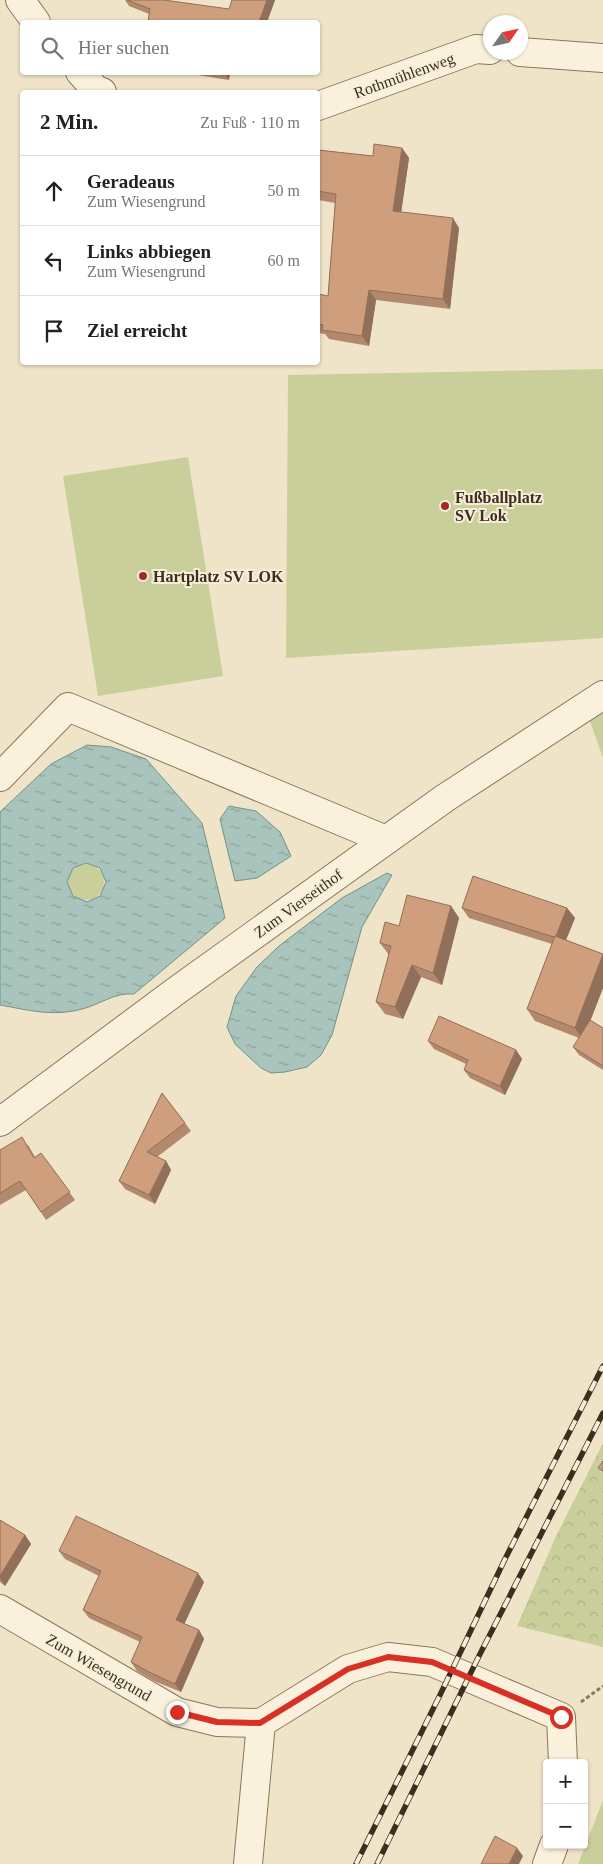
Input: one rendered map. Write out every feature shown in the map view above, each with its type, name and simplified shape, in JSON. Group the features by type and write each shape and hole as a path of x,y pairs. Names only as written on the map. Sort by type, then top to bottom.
{"street":[{"path":"20,0 35,20"},
{"name":"Rothmühlenweg","path":"320,105 476,48 483,49"},
{"path":"528,53 603,58"},
{"path":"83,75 96,90"},
{"name":"Zum Vierseithof","path":"0,1122 176,991 444,798 603,695"},
{"path":"0,777 68,708 386,840"},
{"name":"Zum Wiesengrund","path":"0,1609 177,1712 217,1722 260,1723"},
{"path":"248,1864 260,1723 348,1669 388,1657 432,1662 561,1717 563,1759"},
{"path":"547,1864 553,1849"}],"green space":[{"name":"Fußballplatz SV Lok","path":"603,369 603,638 286,658 288,375"},
{"name":"Hartplatz SV LOK","path":"188,457 223,676 98,696 63,476"},
{"path":"603,695 603,758 585,707"},
{"path":"86,864 93,865 99,869 103,875 103,889 99,895 93,899 86,900 79,899 73,895 69,889 68,882 69,875 73,869 79,865"},
{"path":"603,1443 603,1647 517,1626 557,1534"},
{"path":"603,1800 603,1864 578,1864 584,1849 588,1849 588,1838"}],"water":[{"path":"87,745 111,747 146,759 202,823 225,918 134,994 120,995 82,1009 51,1013 0,1005 0,812 51,764","holes":["86,863 100,868 106,882 100,896 87,902 73,896 67,882 73,868"]},
{"path":"229,806 256,811 280,832 291,856 257,878 235,881 220,819"},
{"path":"387,873 392,875 362,927 332,1035 321,1055 307,1067 285,1072 271,1073 261,1068 235,1044 227,1027 236,996 257,967 279,946 342,898"}],"building":[{"path":"127,0 164,0 229,9 232,0 267,0 260,20 148,20 150,9"},
{"path":"374,144 402,148 393,211 453,218 443,299 369,290 362,336 322,330 323,325 320,324 320,294 328,296 336,194 320,191 320,150 373,156"},
{"path":"473,876 567,908 556,936 554,937 462,908"},
{"path":"407,895 451,906 433,973 412,965 395,1007 376,1002 391,946 380,943 385,922 399,926"},
{"path":"555,936 603,954 575,1028 527,1009"},
{"path":"439,1016 516,1050 500,1086 464,1070 468,1060 428,1041"},
{"path":"590,1020 603,1028 603,1066 573,1047"},
{"path":"162,1093 185,1123 147,1152 166,1161 149,1195 119,1181"},
{"path":"22,1137 34,1158 41,1153 70,1192 41,1212 20,1181 0,1193 0,1150"},
{"path":"603,1461 603,1471 598,1468"},
{"path":"76,1516 198,1573 176,1620 199,1630 175,1684 131,1662 142,1637 83,1610 101,1571 59,1551"},
{"path":"0,1520 25,1535 0,1576"},
{"path":"495,1836 517,1848 509,1864 481,1864"}],"railway":[{"path":"356,1864 505,1559 603,1366"},
{"path":"377,1864 480,1654 603,1413"}],"place":[{"name":"Fußballplatz SV Lok","path":"445,506"},
{"name":"Hartplatz SV LOK","path":"143,576"}],"route":[{"path":"177,1712 217,1722 260,1723 348,1669 388,1657 432,1662 561,1717"}]}
